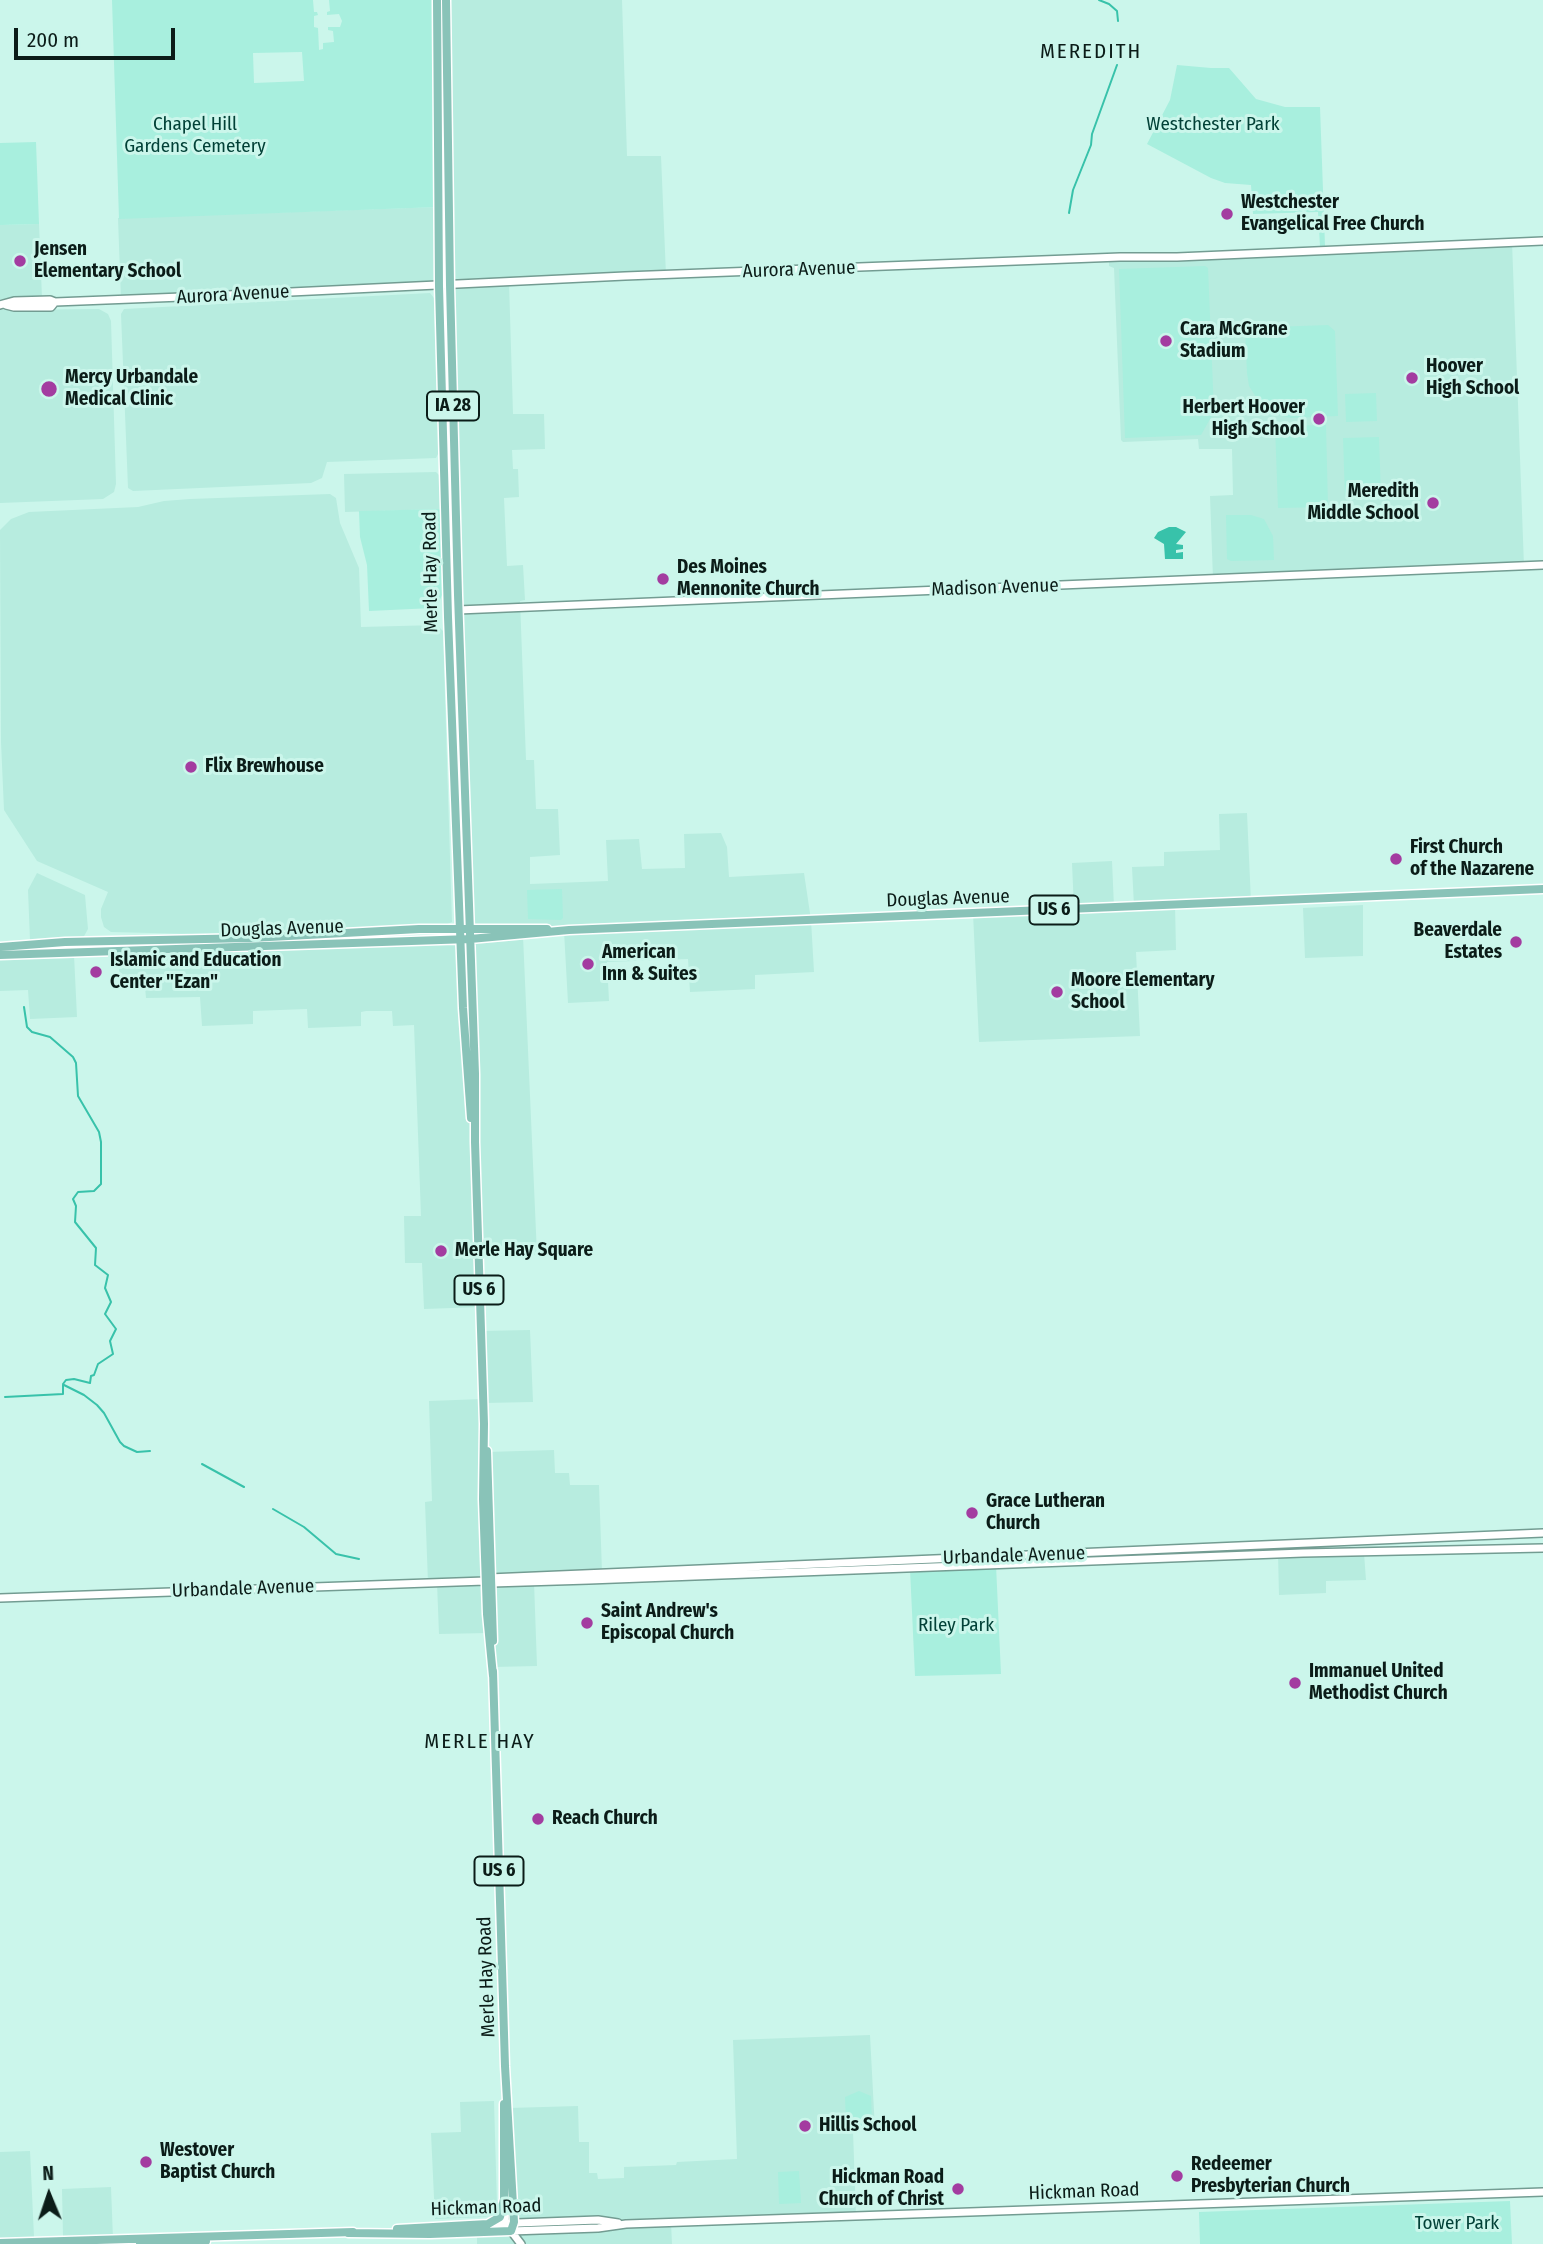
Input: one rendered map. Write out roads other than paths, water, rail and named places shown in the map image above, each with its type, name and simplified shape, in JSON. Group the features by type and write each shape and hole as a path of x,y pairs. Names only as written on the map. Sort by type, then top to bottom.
{"main road":[{"name":"Merle Hay Road","path":"437,0 439,285 447,612 459,929 467,1071 475,1142"},
{"name":"Merle Hay Road","path":"446,0 458,610 484,1424 482,1468 490,1580 510,2226"},
{"name":"Douglas Avenue","path":"0,947 65,942 470,928 564,930 1543,890"},
{"name":"Douglas Avenue","path":"0,955 470,939 564,930"},
{"name":"Merle Hay Road","path":"504,2199 505,2066"},
{"path":"488,2224 500,2217 504,2199"},
{"name":"Hickman Road","path":"348,2233 488,2224"},
{"name":"Hickman Road","path":"0,2243 110,2242 348,2233 430,2234 510,2226"},
{"name":"Hickman Road","path":"140,2244 268,2235"}],"street":[{"name":"Aurora Avenue","path":"3,304 14,307 51,307 55,302 439,285 1543,241"},
{"name":"Madison Avenue","path":"447,612 1543,565"},
{"name":"Urbandale Avenue","path":"490,1580 1543,1533"},
{"name":"Urbandale Avenue","path":"0,1598 1303,1553 1543,1548"},
{"name":"Hickman Road","path":"488,2224 598,2228 626,2224 1543,2192"},
{"name":"Merle Hay Road","path":"504,2199 512,2244"},
{"path":"510,2226 521,2244"}],"waterway":[{"path":"1099,0 1117,11 1118,21"},
{"path":"1069,213 1073,190 1117,65"},
{"path":"24,1007 27,1027 32,1032 50,1037 73,1057 76,1063 78,1096 99,1132 101,1142 101,1184 94,1191 78,1192 73,1199 76,1206 75,1222 96,1248 95,1265 108,1275 105,1288 111,1302 105,1314 116,1329 110,1341 113,1354 98,1364 90,1383 74,1379 66,1380 63,1384"},
{"path":"5,1397 63,1394 63,1385"},
{"path":"64,1385 97,1405 124,1446 137,1452 150,1451"},
{"path":"202,1464 244,1487"},
{"path":"273,1509 304,1527 336,1554 359,1559"}],"place":[{"name":"Westchester Evangelical Free Church","path":"1227,214"},
{"name":"Jensen Elementary School","path":"20,261"},
{"name":"Cara McGrane Stadium","path":"1166,341"},
{"name":"Hoover High School","path":"1412,378"},
{"name":"Mercy Urbandale Medical Clinic","path":"49,389"},
{"name":"Herbert Hoover High School","path":"1319,419"},
{"name":"Meredith Middle School","path":"1433,503"},
{"name":"Des Moines Mennonite Church","path":"663,579"},
{"name":"Flix Brewhouse","path":"191,767"},
{"name":"First Church of the Nazarene","path":"1396,859"},
{"name":"Beaverdale Estates","path":"1516,942"},
{"name":"American Inn & Suites","path":"588,964"},
{"name":"Islamic and Education Center \"Ezan\"","path":"96,972"},
{"name":"Moore Elementary School","path":"1057,992"},
{"name":"Merle Hay Square","path":"441,1251"},
{"name":"Grace Lutheran Church","path":"972,1513"},
{"name":"Saint Andrew's Episcopal Church","path":"587,1623"},
{"name":"Immanuel United Methodist Church","path":"1295,1683"},
{"name":"Reach Church","path":"538,1819"},
{"name":"Hillis School","path":"805,2126"},
{"name":"Westover Baptist Church","path":"146,2162"},
{"name":"Redeemer Presbyterian Church","path":"1177,2176"},
{"name":"Hickman Road Church of Christ","path":"958,2189"}],"district":[{"name":"MEREDITH","path":"1091,52"},
{"name":"MERLE HAY","path":"480,1742"}],"park label":[{"name":"Westchester Park","path":"1213,125"},
{"name":"Chapel Hill Gardens Cemetery","path":"195,136"},
{"name":"Riley Park","path":"956,1626"},
{"name":"Tower Park","path":"1457,2224"}]}
